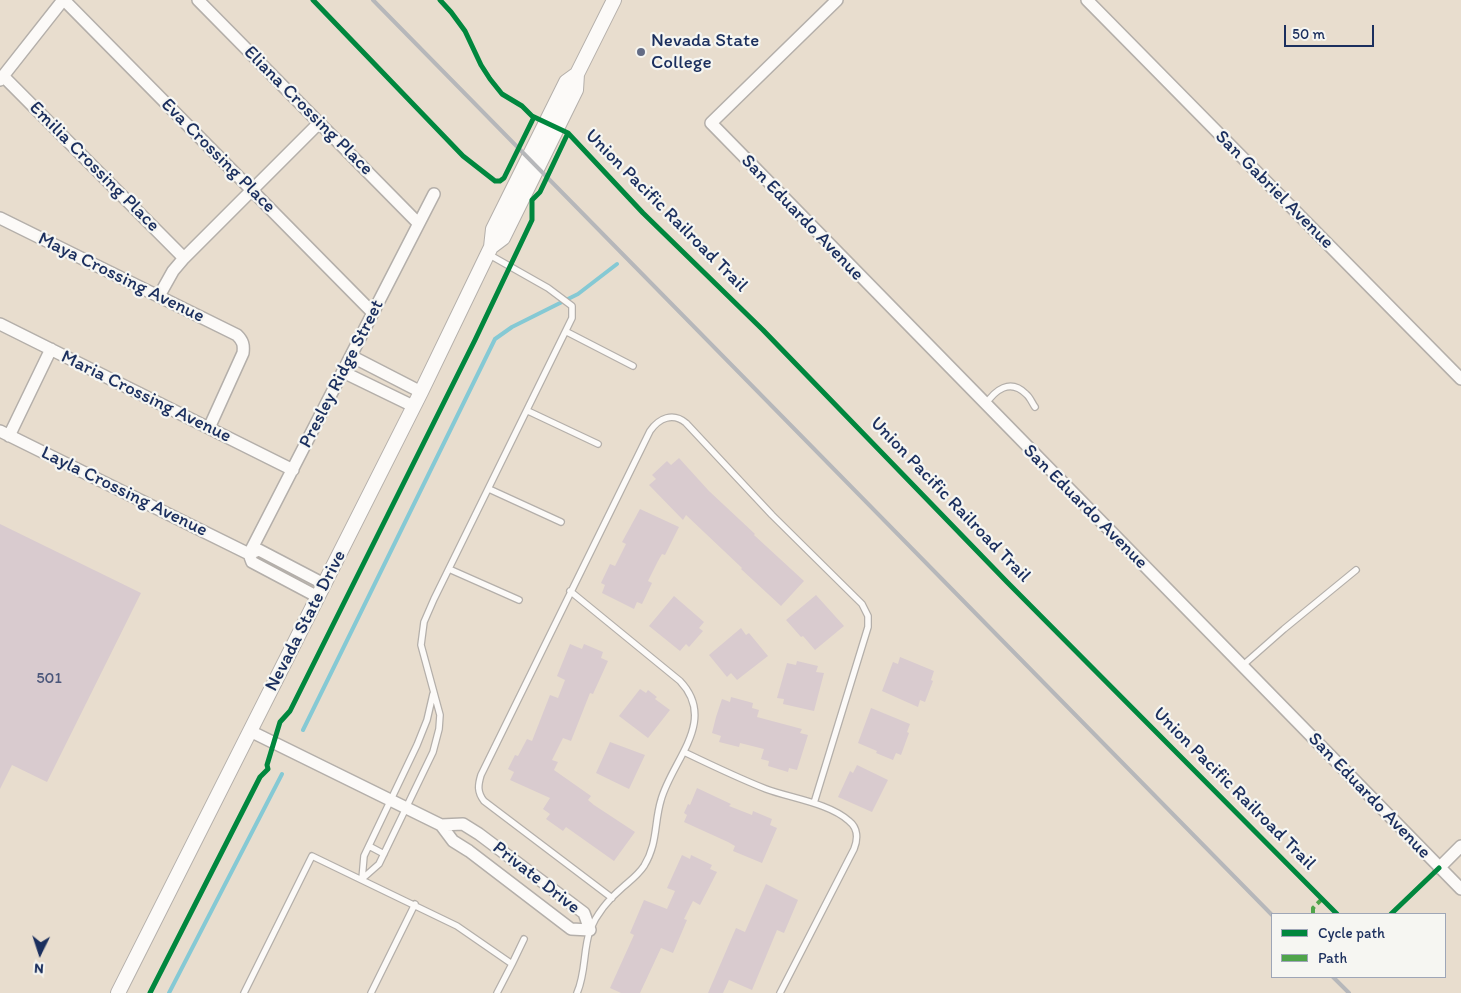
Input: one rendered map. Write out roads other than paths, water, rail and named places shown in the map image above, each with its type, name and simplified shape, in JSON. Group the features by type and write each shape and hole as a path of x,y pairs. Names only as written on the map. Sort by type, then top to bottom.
{"street":[{"path":"1,78 63,0"},
{"name":"Eva Crossing Place","path":"63,0 373,313"},
{"name":"Eliana Crossing Place","path":"198,0 418,223"},
{"name":"Nevada State Drive","path":"118,993 421,392 489,250 493,229 566,82 577,74 614,0"},
{"name":"San Eduardo Avenue","path":"837,0 710,124 1461,890"},
{"name":"San Gabriel Avenue","path":"1087,0 1461,379"},
{"name":"Emilia Crossing Place","path":"1,78 184,258"},
{"path":"159,296 173,271 184,258 320,123"},
{"name":"Presley Ridge Street","path":"249,554 434,194"},
{"name":"Maya Crossing Avenue","path":"0,218 237,335 242,340 244,346 243,353 209,428"},
{"name":"Maria Crossing Avenue","path":"0,324 293,470"},
{"path":"4,434 51,350"},
{"path":"351,356 421,392"},
{"path":"342,372 413,406"},
{"name":"Layla Crossing Avenue","path":"4,434 249,554 252,562 321,591"},
{"name":"Private Drive","path":"250,731 441,825 453,841 469,851 571,929 590,930 584,913 479,834 463,824 441,825"},
{"path":"1439,868 1461,846"}],"lane":[{"path":"362,879 379,864 433,752 439,729 440,715 421,645 424,622 567,332 572,318 572,306 489,250"},
{"path":"567,332 633,366"},
{"path":"362,382 370,365"},
{"path":"985,405 992,394 1002,387 1014,386 1026,394 1035,407"},
{"path":"528,411 598,444"},
{"path":"612,898 484,801 479,791 480,775 650,431 655,424 668,417 682,420 772,515 862,604 868,616 868,627 814,803"},
{"path":"489,489 561,522"},
{"path":"449,569 520,600"},
{"path":"1242,666 1356,570"},
{"path":"570,592 680,681 689,691 694,714 691,739 664,790 658,812 656,837 648,859 635,877 600,912 590,930 583,973 577,993"},
{"path":"362,879 364,856 421,736 434,692"},
{"path":"684,752 768,790 814,803 849,821 855,829 857,842 780,993"},
{"path":"369,846 384,854"},
{"path":"244,993 312,856 415,904 457,926 512,964"},
{"path":"371,993 415,904"},
{"path":"497,993 524,939"}],"waterway":[{"path":"303,730 495,339 512,327 578,294 617,264"},
{"path":"169,993 282,774"}],"railway":[{"path":"373,0 1271,914"},
{"path":"1334,978 1349,993"}],"place":[{"name":"Nevada State College","path":"641,52"}]}
